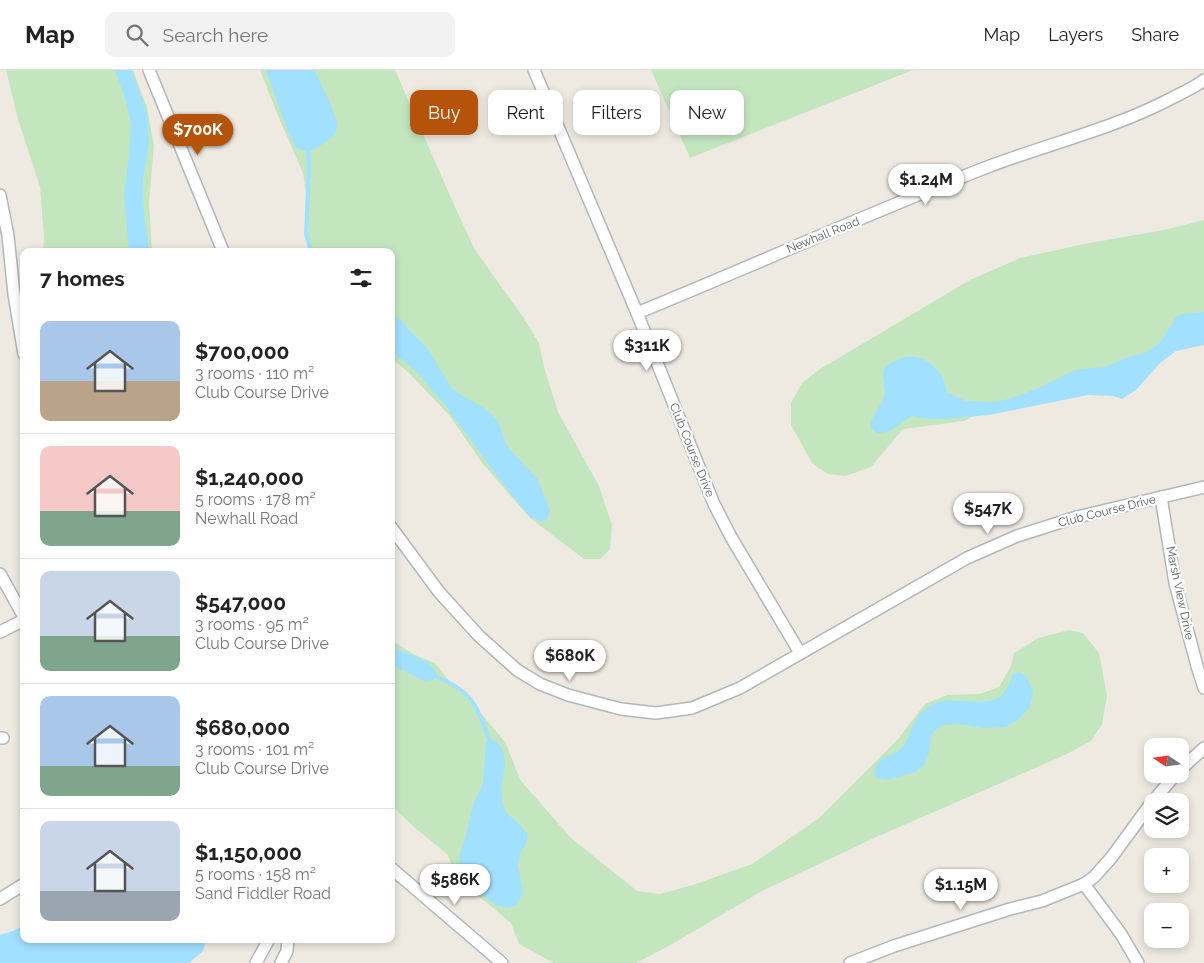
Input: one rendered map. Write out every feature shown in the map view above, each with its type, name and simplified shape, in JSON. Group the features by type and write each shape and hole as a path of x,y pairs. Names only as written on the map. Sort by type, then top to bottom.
{"street":[{"path":"150,70 222,248"},
{"name":"Club Course Drive","path":"534,70 637,313 714,504 731,537 800,653"},
{"name":"Newhall Road","path":"637,313 998,163 1118,122 1150,109 1198,85 1204,80"},
{"path":"0,195 8,236 20,330"},
{"name":"Club Course Drive","path":"395,532 439,592 479,636 517,670 540,684 568,695 621,709 656,713 692,708 740,688 967,558 1017,536 1077,516 1204,487"},
{"name":"Marsh View Drive","path":"1161,497 1175,583 1204,688"},
{"path":"0,574 20,611"},
{"path":"0,632 20,620"},
{"path":"1189,762 1204,748"},
{"path":"1160,793 1169,783"},
{"path":"850,963 894,946 1042,901 1084,884 1094,877 1111,858 1144,814"},
{"path":"395,872 494,960"},
{"path":"1084,884 1121,934 1138,963"},
{"path":"0,899 20,886"},
{"path":"256,963 267,943"},
{"path":"281,963 287,951 288,943"}],"green space":[{"path":"6,70 133,70 147,107 154,146 149,202 152,248 43,248 40,187 18,119"},
{"path":"260,70 395,70 410,104 410,135 423,135 475,250 523,317 539,343 544,367 558,412 599,486 612,525 610,549 600,559 584,559 530,518 483,464 449,415 409,373 395,361 395,248 310,248 306,234 309,211 303,173"},
{"path":"651,70 913,70 690,158 680,135 744,135 744,90 670,90 670,113"},
{"path":"1204,220 1204,335 987,409 964,421 903,429 871,467 845,476 828,474 812,463 791,425 791,403 802,383 820,369 970,280 1020,258 1084,244 1164,230"},
{"path":"1069,630 1083,633 1099,653 1107,696 1102,724 1091,741 1065,755 874,838 762,891 636,963 554,963 519,944 511,923 456,880 448,855 395,809 395,643 413,654 435,663 450,682 468,695 505,742 521,781 571,838 637,891 660,894 693,885 752,864 819,818 898,739 925,704 947,695 979,694 999,687 1011,666 1014,653 1038,638"}],"water":[{"path":"115,70 132,70 148,117 149,145 143,178 144,215 149,248 129,248 124,196 131,125 126,101"},
{"path":"266,70 315,70 331,106 337,126 334,134 322,145 308,152 296,148 289,134"},
{"path":"1204,312 1204,345 1176,351 1160,363 1137,389 1122,399 1113,396 1088,395 989,415 943,419 919,418 912,415 886,432 876,432 872,428 872,418 885,394 883,377 885,367 899,359 917,357 928,362 942,376 946,392 966,401 997,402 1043,386 1075,370 1105,367 1146,352 1160,343 1176,317 1183,314"},
{"path":"395,315 427,348 452,389 487,410 498,421 507,446 537,478 550,510 547,519 542,522 530,517 506,488 444,404 416,371 395,354"},
{"path":"395,649 426,661 437,672 433,680 424,681 395,666"},
{"path":"1019,672 1026,676 1033,692 1030,707 1018,720 1005,727 984,728 958,724 944,725 935,730 931,736 929,753 925,764 916,772 886,780 877,778 874,774 882,758 895,753 903,746 923,710 946,700 981,702 995,699 1005,691 1013,674"},
{"path":"489,739 497,742 503,750 505,764 501,789 503,805 507,814 520,824 527,834 527,843 520,853 518,865 523,892 518,903 509,908 496,905 466,882 459,868 460,854 473,805 483,783 486,744"},
{"path":"20,927 20,943 205,943 203,951 189,963 0,963 0,935"}],"waterway":[{"path":"308,152 306,234 310,248"},
{"path":"435,676 465,693 476,708 489,739"}]}
